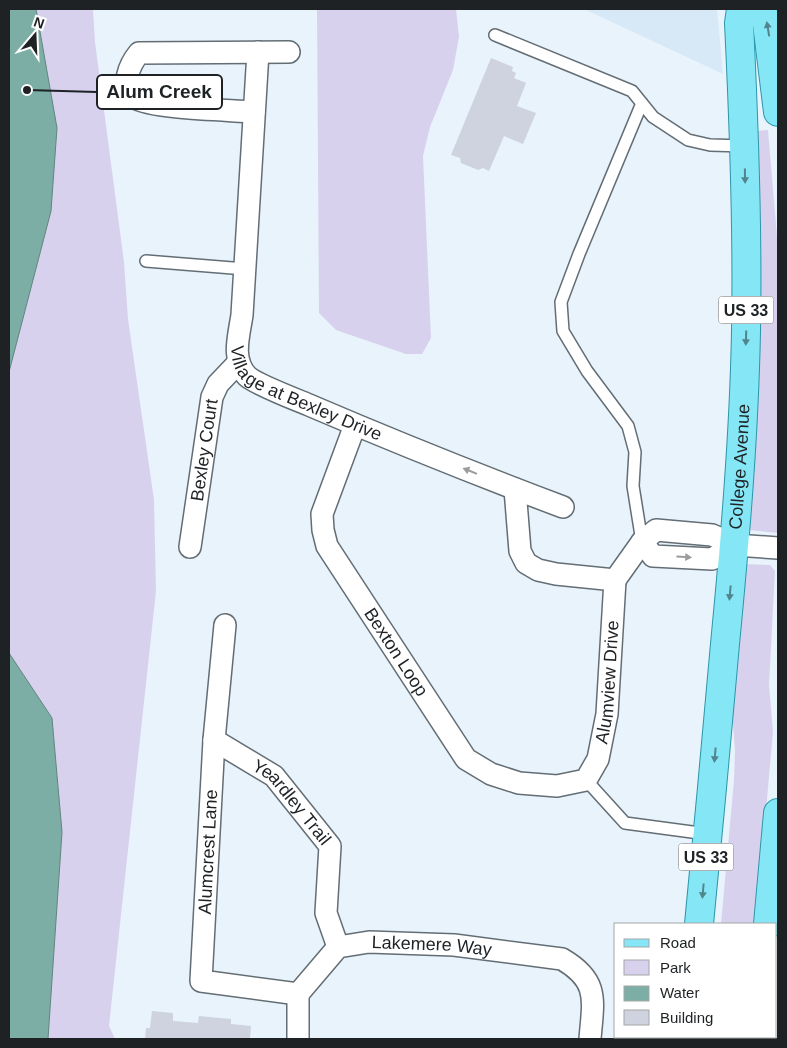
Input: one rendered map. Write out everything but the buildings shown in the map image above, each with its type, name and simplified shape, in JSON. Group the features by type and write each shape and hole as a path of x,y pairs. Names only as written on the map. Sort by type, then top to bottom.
{"main road":[{"name":"College Avenue","path":"699,923 735,545 746,332 745,146 739,22 741,9"},
{"path":"761,9 768,23 778,112"},
{"path":"768,923 778,814"}],"street":[{"name":"Village at Bexley Drive","path":"258,52 242,315 237,352 238,363 248,378 355,425 563,507"},
{"path":"254,112 151,104 135,98 129,89 128,72 131,63 139,53 289,52"},
{"name":"Bexley Court","path":"190,547 212,397 218,384 238,363"},
{"name":"Bexton Loop","path":"355,425 322,514 327,546 337,563 466,759 491,774 519,783 557,786 586,780"},
{"path":"515,489 520,551 526,564 538,570 556,574 615,580 642,542 656,530 712,535 735,545 778,548"},
{"name":"Alumview Drive","path":"586,780 598,759 607,714 615,580"},
{"name":"Alumcrest Lane","path":"225,625 214,740 201,981 298,994"},
{"name":"Yeardley Trail","path":"214,740 274,776 330,846 326,913 338,947"},
{"name":"Lakemere Way","path":"338,947 370,942 454,945 562,959 576,967 583,974 594,1000 590,1039"},
{"path":"298,1039 298,994 338,947"}],"lane":[{"path":"494,35 632,91 653,117 688,140 710,145 745,146"},
{"path":"642,103 561,302 563,331 587,371 628,426 636,452 633,486 642,542"},
{"path":"146,261 245,269"},
{"path":"586,780 625,824 708,834"}],"shaded area":[{"path":"584,9 717,9 723,74"}],"green space":[{"path":"36,9 93,9 95,42 124,262 128,319 154,500 156,591 109,1026 115,1039 48,1039 62,832 52,718 9,653 9,372 51,211 57,128"},
{"path":"317,9 456,9 459,37 453,70 430,127 423,156 431,338 422,354 406,354 336,330 319,313"},
{"path":"768,130 778,248 778,533 748,530 760,347 757,131"},
{"path":"744,564 770,565 775,571 769,685 773,731 756,923 721,923 734,780 735,750 732,713"}],"water":[{"path":"9,9 36,9 57,128 51,211 9,372"},
{"path":"9,653 52,718 62,832 48,1039 9,1039"}],"place":[{"name":"Alum Creek","path":"27,90"}]}
